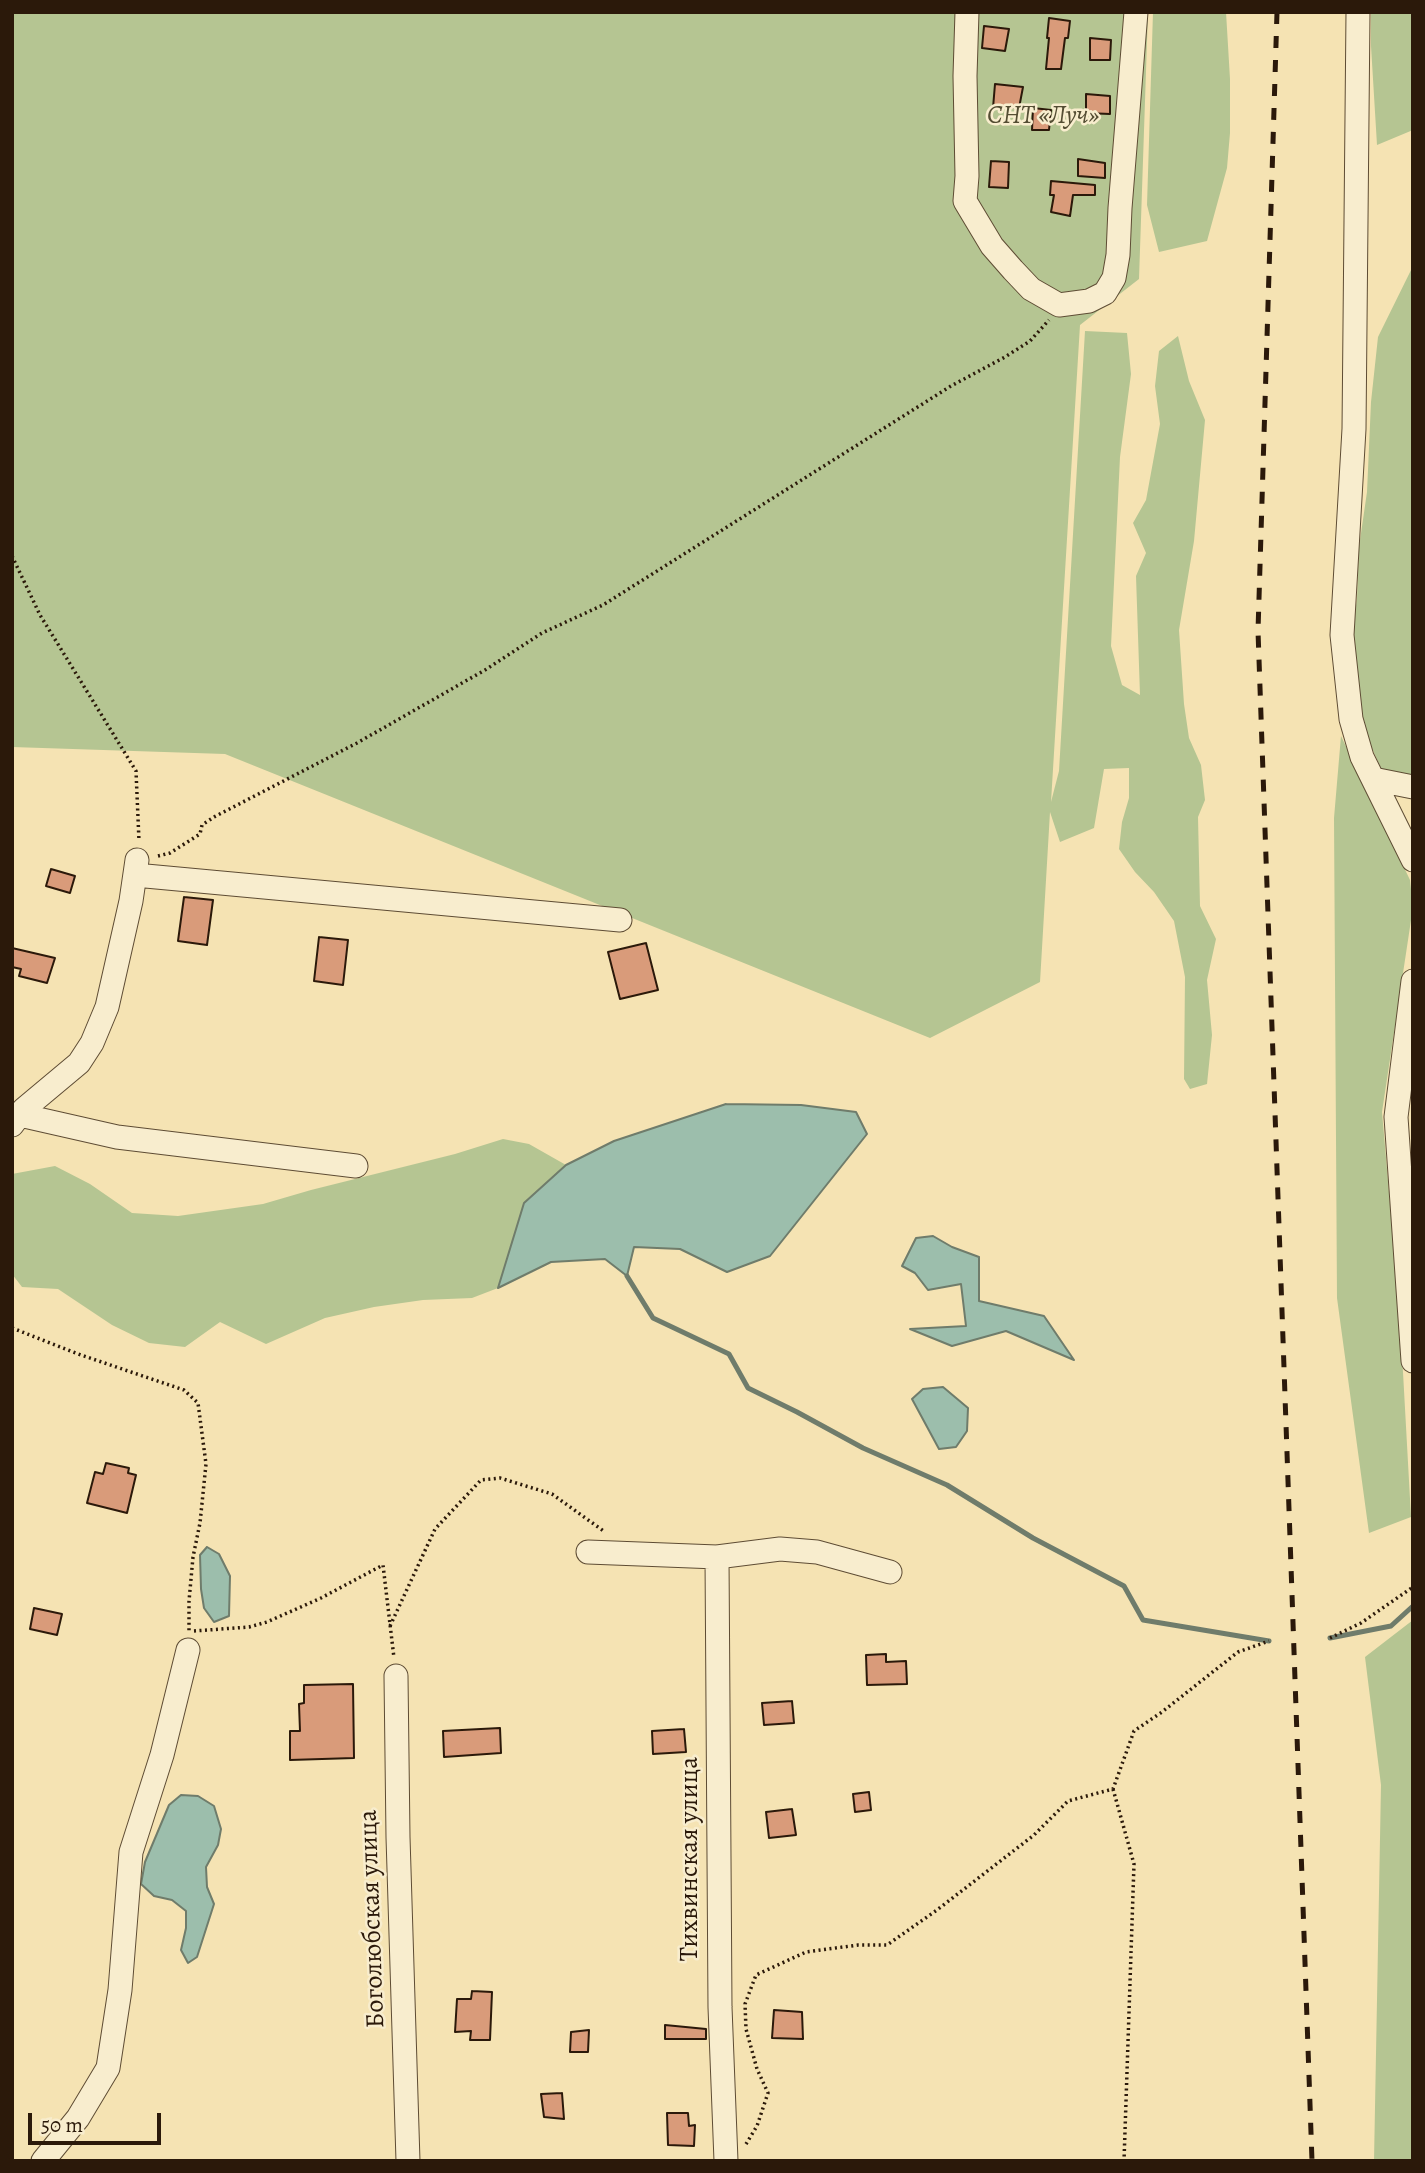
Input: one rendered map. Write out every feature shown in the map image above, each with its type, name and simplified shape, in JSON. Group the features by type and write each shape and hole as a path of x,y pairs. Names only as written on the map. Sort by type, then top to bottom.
{"street":[{"path":"967,12 967,176 964,201 992,246 1013,270 1031,289 1059,305 1090,301 1105,293 1114,278 1136,12"},
{"path":"1358,12 1354,429 1342,635 1351,719 1362,757 1413,860"},
{"path":"1373,779 1413,787"},
{"path":"356,1166 117,1137 16,1120 24,1108 79,1063 92,1043 107,1007 137,863 620,920"},
{"path":"1413,981 1396,1118 1413,1360"},
{"path":"588,1552 717,1557 780,1549 817,1552 890,1572"},
{"name":"Тихвинская улица","path":"717,1557 720,2007 726,2159"},
{"path":"43,2161 78,2118 108,2068 120,1990 131,1852 163,1755 188,1641"},
{"name":"Боголюбская улица","path":"396,1676 408,2161"}],"path":[{"path":"12,556 40,615 136,771 137,863 170,853 201,834 202,825 214,817 357,743 485,670 542,633 603,605 951,386 1030,341 1059,305"},
{"path":"12,1328 184,1390 198,1403 206,1464 201,1523 191,1579 188,1641 267,1622 321,1598 383,1565 396,1676"},
{"path":"390,1626 435,1529 481,1480 500,1478 552,1494 605,1531"},
{"path":"1330,1638 1361,1623 1413,1587"},
{"path":"1124,2161 1134,1864 1113,1788 1133,1731 1162,1712 1238,1652 1269,1641"},
{"path":"726,2159 743,2149 757,2126 768,2093 757,2070 746,2029 745,2004 756,1975 806,1952 858,1945 887,1945 1034,1835 1068,1801 1113,1788"}],"green space":[{"name":"СНТ «Луч»","path":"12,12 1148,12 1139,279 1080,325 1051,802 1059,771 1085,331 1127,333 1131,374 1120,457 1111,646 1122,685 1140,695 1136,576 1146,553 1133,523 1146,500 1160,424 1155,386 1159,351 1178,336 1189,381 1205,420 1194,541 1179,630 1189,738 1201,765 1205,800 1198,817 1200,906 1216,939 1207,980 1212,1035 1207,1084 1190,1089 1184,1079 1185,977 1174,921 1119,849 1122,822 1129,798 1129,768 1104,769 1094,828 1060,842 1050,812 1040,982 930,1038 225,754 12,747"},
{"path":"1153,12 1226,12 1230,79 1227,168 1207,241 1159,252 1147,205"},
{"path":"1371,12 1413,12 1413,130 1377,145 1371,46"},
{"path":"1413,266 1413,781 1383,773 1367,737 1351,644 1357,598 1359,547 1367,492 1371,402 1378,337"},
{"path":"1341,736 1410,880 1413,907 1382,1112 1400,1318 1411,1517 1369,1533 1337,1298 1334,818"},
{"path":"503,1139 529,1144 566,1165 524,1203 498,1288 472,1298 423,1300 374,1307 325,1318 266,1344 220,1322 185,1347 149,1343 112,1325 58,1289 22,1287 12,1274 12,1174 55,1166 90,1184 132,1213 178,1216 263,1204"},
{"path":"1413,1620 1413,2161 1374,2161 1381,1785 1365,1657"}],"shaded area":[{"path":"726,1104 801,1105 856,1112 867,1134 770,1256 727,1272 680,1249 634,1247 627,1276 605,1259 551,1262 498,1288 524,1203 566,1165 614,1141"},
{"path":"933,1236 952,1247 979,1257 979,1301 1044,1316 1074,1360 1006,1331 952,1346 910,1329 966,1326 961,1284 928,1290 915,1273 902,1266 916,1238"},
{"path":"943,1387 968,1408 967,1431 956,1447 939,1449 912,1399 923,1389"},
{"path":"207,1547 219,1554 230,1576 229,1616 214,1622 204,1608 201,1589 200,1555"},
{"path":"181,1795 198,1796 214,1806 221,1829 218,1845 206,1867 207,1887 214,1904 197,1957 188,1963 181,1950 186,1928 186,1911 172,1900 154,1896 141,1884 145,1862 169,1805"}],"building":[{"path":"1049,18 1070,21 1061,69 1046,69"},
{"path":"984,26 1009,29 1005,51 982,48"},
{"path":"1090,38 1111,40 1110,60 1090,60"},
{"path":"995,84 1023,87 1019,108 993,108"},
{"path":"1086,94 1110,96 1110,114 1086,113"},
{"path":"1033,108 1051,110 1049,130 1032,130"},
{"path":"1078,159 1105,163 1105,178 1078,176"},
{"path":"991,161 1009,162 1008,188 989,187"},
{"path":"1051,181 1095,185 1095,195 1073,195 1070,216 1051,212 1054,195 1050,195"},
{"path":"51,869 75,876 70,893 46,886"},
{"path":"184,897 213,900 207,945 178,941"},
{"path":"319,937 348,940 343,985 314,981"},
{"path":"646,943 658,990 620,999 608,952"},
{"path":"12,948 55,958 47,983 19,976 21,969 12,967"},
{"path":"106,1463 129,1468 128,1473 136,1475 127,1513 87,1503 95,1472 103,1474"},
{"path":"34,1608 62,1614 57,1635 30,1629"},
{"path":"886,1654 886,1662 906,1661 907,1684 867,1685 866,1655"},
{"path":"353,1684 354,1758 290,1760 290,1731 300,1731 299,1704 304,1703 304,1685"},
{"path":"792,1701 794,1723 764,1725 762,1703"},
{"path":"500,1728 501,1753 444,1757 443,1731"},
{"path":"684,1729 686,1752 653,1754 652,1731"},
{"path":"869,1792 871,1810 855,1812 853,1794"},
{"path":"792,1809 796,1835 769,1838 766,1812"},
{"path":"472,1991 492,1992 490,2040 470,2040 471,2031 455,2032 457,1999 471,1999"},
{"path":"774,2010 802,2012 803,2039 772,2038"},
{"path":"665,2025 706,2029 706,2039 665,2039"},
{"path":"589,2030 588,2052 570,2052 571,2032"},
{"path":"562,2093 564,2119 544,2117 541,2094"},
{"path":"667,2113 688,2113 689,2126 695,2125 694,2146 668,2145"}],"waterway":[{"path":"627,1276 653,1318 729,1354 748,1388 863,1448 947,1485 1033,1538 1124,1586 1143,1620 1269,1641"},
{"path":"1330,1638 1391,1626 1413,1606"}],"railway":[{"path":"1277,12 1258,631 1312,2161"}]}
